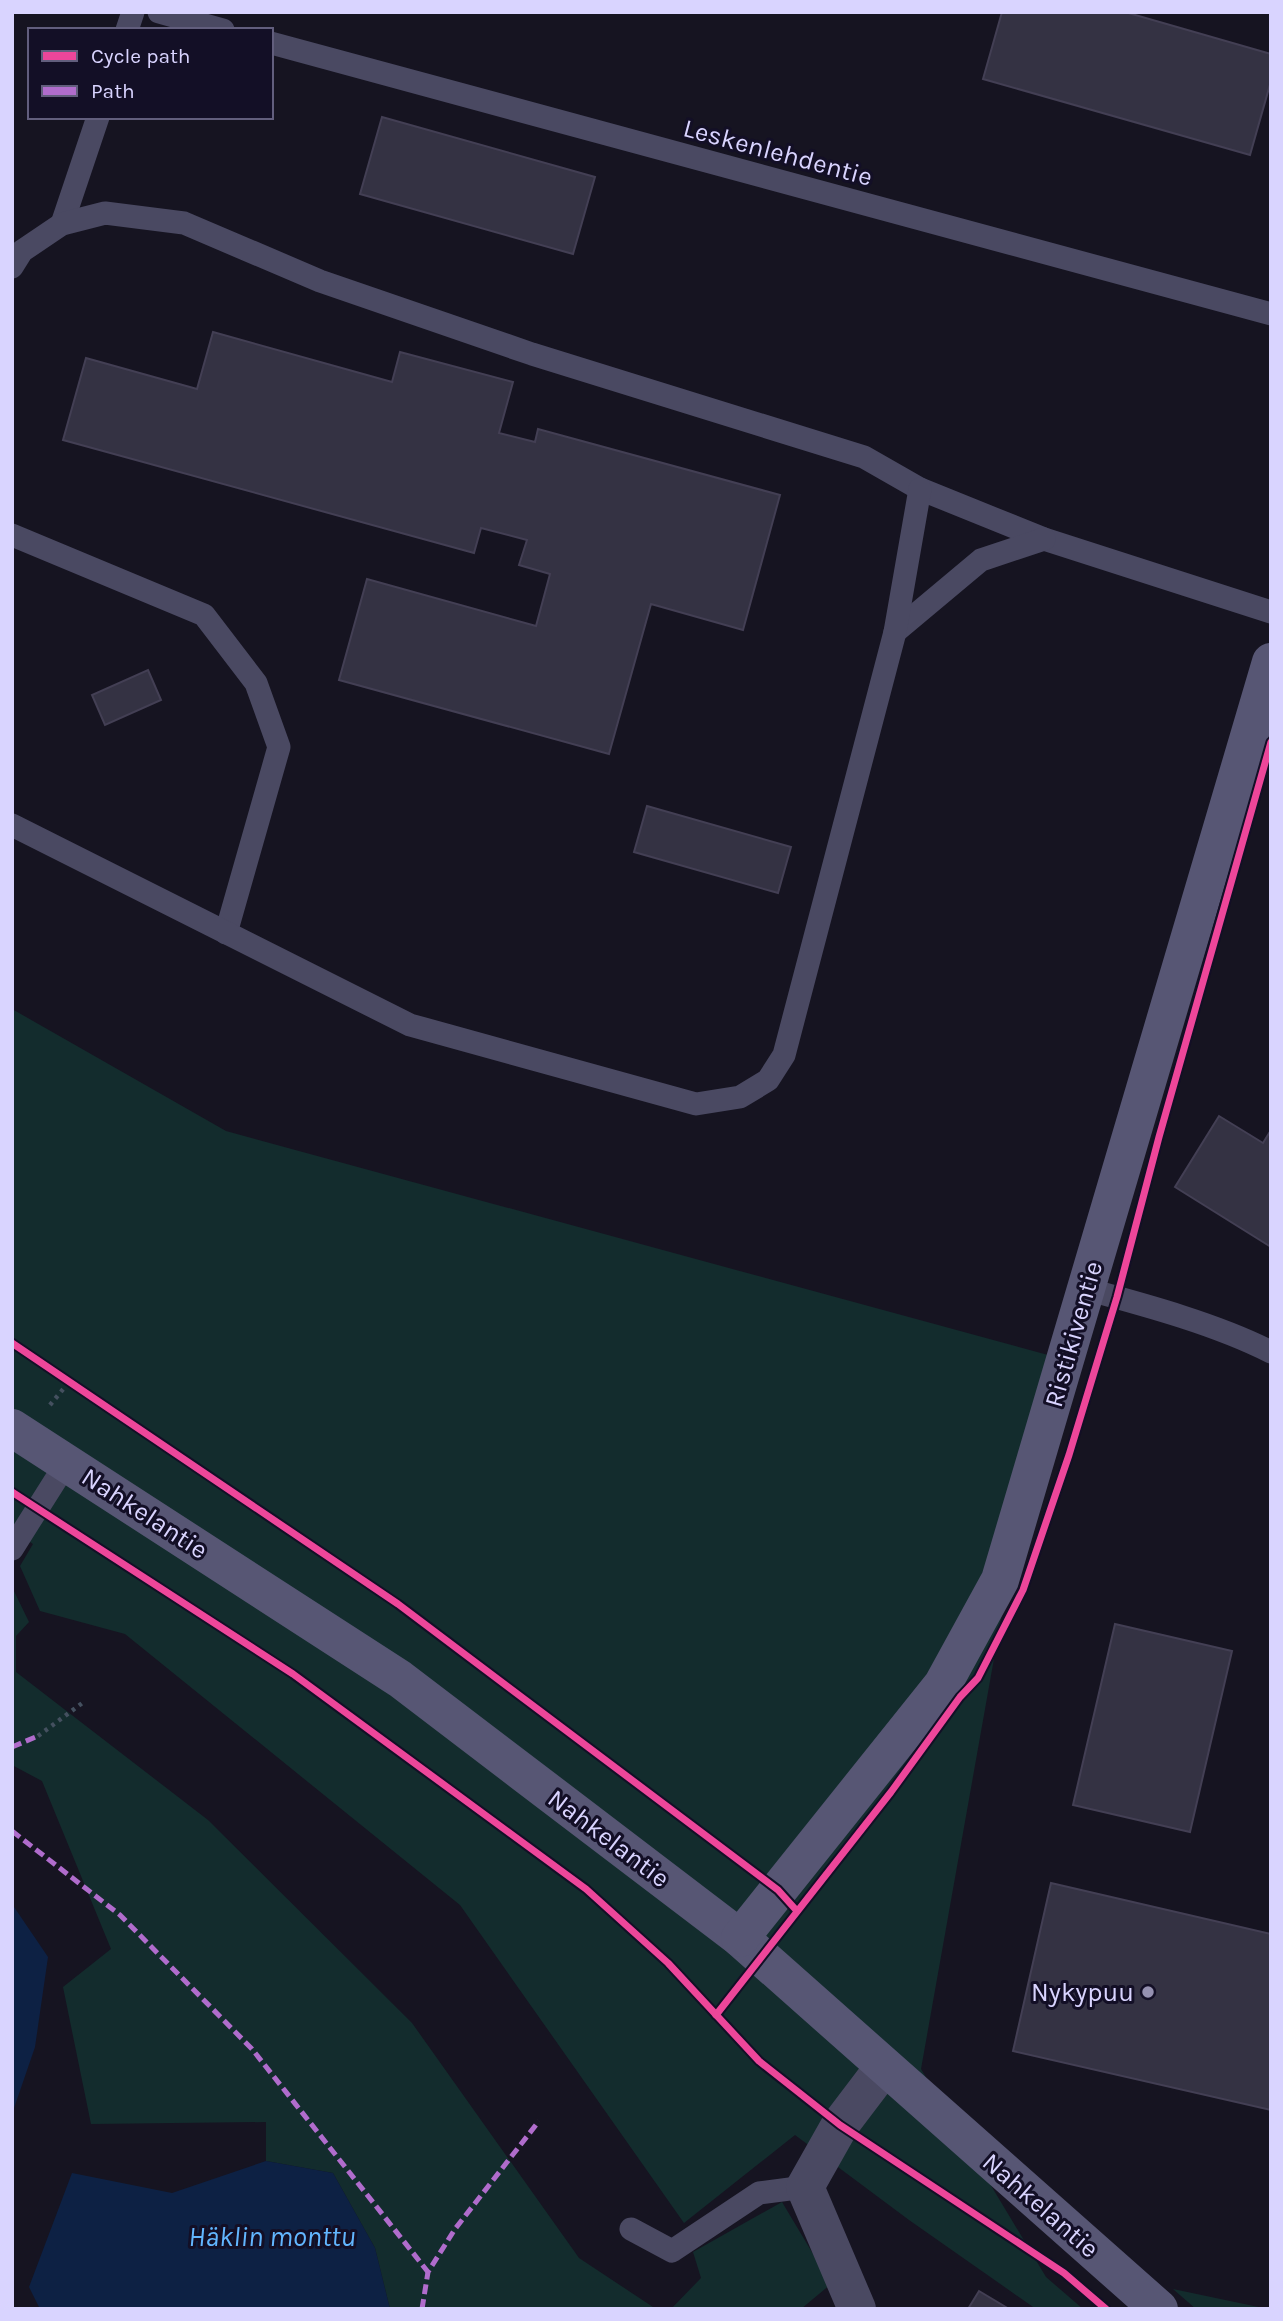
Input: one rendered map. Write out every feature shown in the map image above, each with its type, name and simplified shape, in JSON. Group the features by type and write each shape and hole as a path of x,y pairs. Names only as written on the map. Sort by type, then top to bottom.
{"main road":[{"name":"Ristikiventie","path":"740,1938 943,1684 1000,1580 1271,662"},
{"name":"Nahkelantie","path":"12,1427 400,1679 740,1938 1159,2309"}],"street":[{"path":"858,2309 805,2187 840,2124 884,2067"}],"lane":[{"path":"159,12 216,28"},
{"name":"Leskenlehdentie","path":"273,44 1271,314"},
{"path":"62,224 97,119"},
{"path":"12,267 22,251 62,224 105,213 184,223 333,286 532,354 864,457 920,489 1044,539 1271,612"},
{"path":"12,825 410,1025 696,1104 740,1097 768,1080 784,1055 895,632 920,489"},
{"path":"12,535 204,615 256,683 279,747 226,933"},
{"path":"895,632 981,560 1044,539"},
{"path":"1086,1289 1148,1306 1271,1352"},
{"path":"12,1549 67,1462"},
{"path":"631,2229 672,2252 759,2193 805,2187"}],"path":[{"path":"58,1374 81,1389"},
{"path":"37,1736 85,1701"}],"green space":[{"path":"12,1009 226,1131 1048,1355 921,2069 1046,2277 1083,2309 1036,2309 909,2220 795,2135 684,2223 460,1905 125,1634 40,1611 20,1566 33,1544 12,1530"},
{"path":"12,1587 29,1622 16,1636 16,1672 208,1820 412,2023 579,2258 656,2309 390,2309 375,2248 333,2173 266,2161 266,2122 91,2124 63,1987 111,1949 42,1781 12,1765"},
{"path":"782,2202 831,2284 801,2309 671,2309 701,2278 693,2252"},
{"path":"1173,2289 1268,2309 1196,2309"}],"water":[{"path":"12,1904 48,1957 35,2047 12,2114"},
{"name":"Häklin monttu","path":"266,2161 333,2173 375,2248 390,2309 40,2309 29,2287 72,2173 172,2193"}],"building":[{"path":"1002,12 1125,12 1271,54 1271,81 1250,155 983,79"},
{"path":"382,117 595,177 573,254 360,194"},
{"path":"213,332 392,382 400,352 513,382 499,433 535,442 538,429 780,495 743,630 651,604 609,754 339,680 367,579 536,626 550,574 519,565 527,540 481,528 474,553 63,440 86,358 197,389"},
{"path":"148,670 161,700 105,725 92,695"},
{"path":"647,806 791,847 778,893 634,852"},
{"path":"1219,1116 1263,1143 1271,1130 1271,1247 1175,1187"},
{"path":"1115,1624 1232,1651 1190,1832 1073,1805"},
{"name":"Nykypuu","path":"1051,1883 1271,1934 1271,2110 1013,2051"},
{"path":"979,2291 1009,2309 968,2309"}],"marked path":[{"path":"12,1747 38,1736"},
{"path":"12,1831 120,1915 252,2049 428,2272"},
{"path":"422,2309 428,2272 455,2229 539,2121"}],"cycle path":[{"path":"716,2015 891,1792 960,1697 978,1678 1023,1590 1069,1455 1117,1297 1159,1137 1271,742"},
{"path":"12,1343 398,1604 778,1890 797,1911"},
{"path":"12,1492 293,1674 586,1889 668,1963 759,2061 840,2125 1064,2273 1106,2309"}],"place":[{"name":"Nykypuu","path":"1148,1992"}]}
